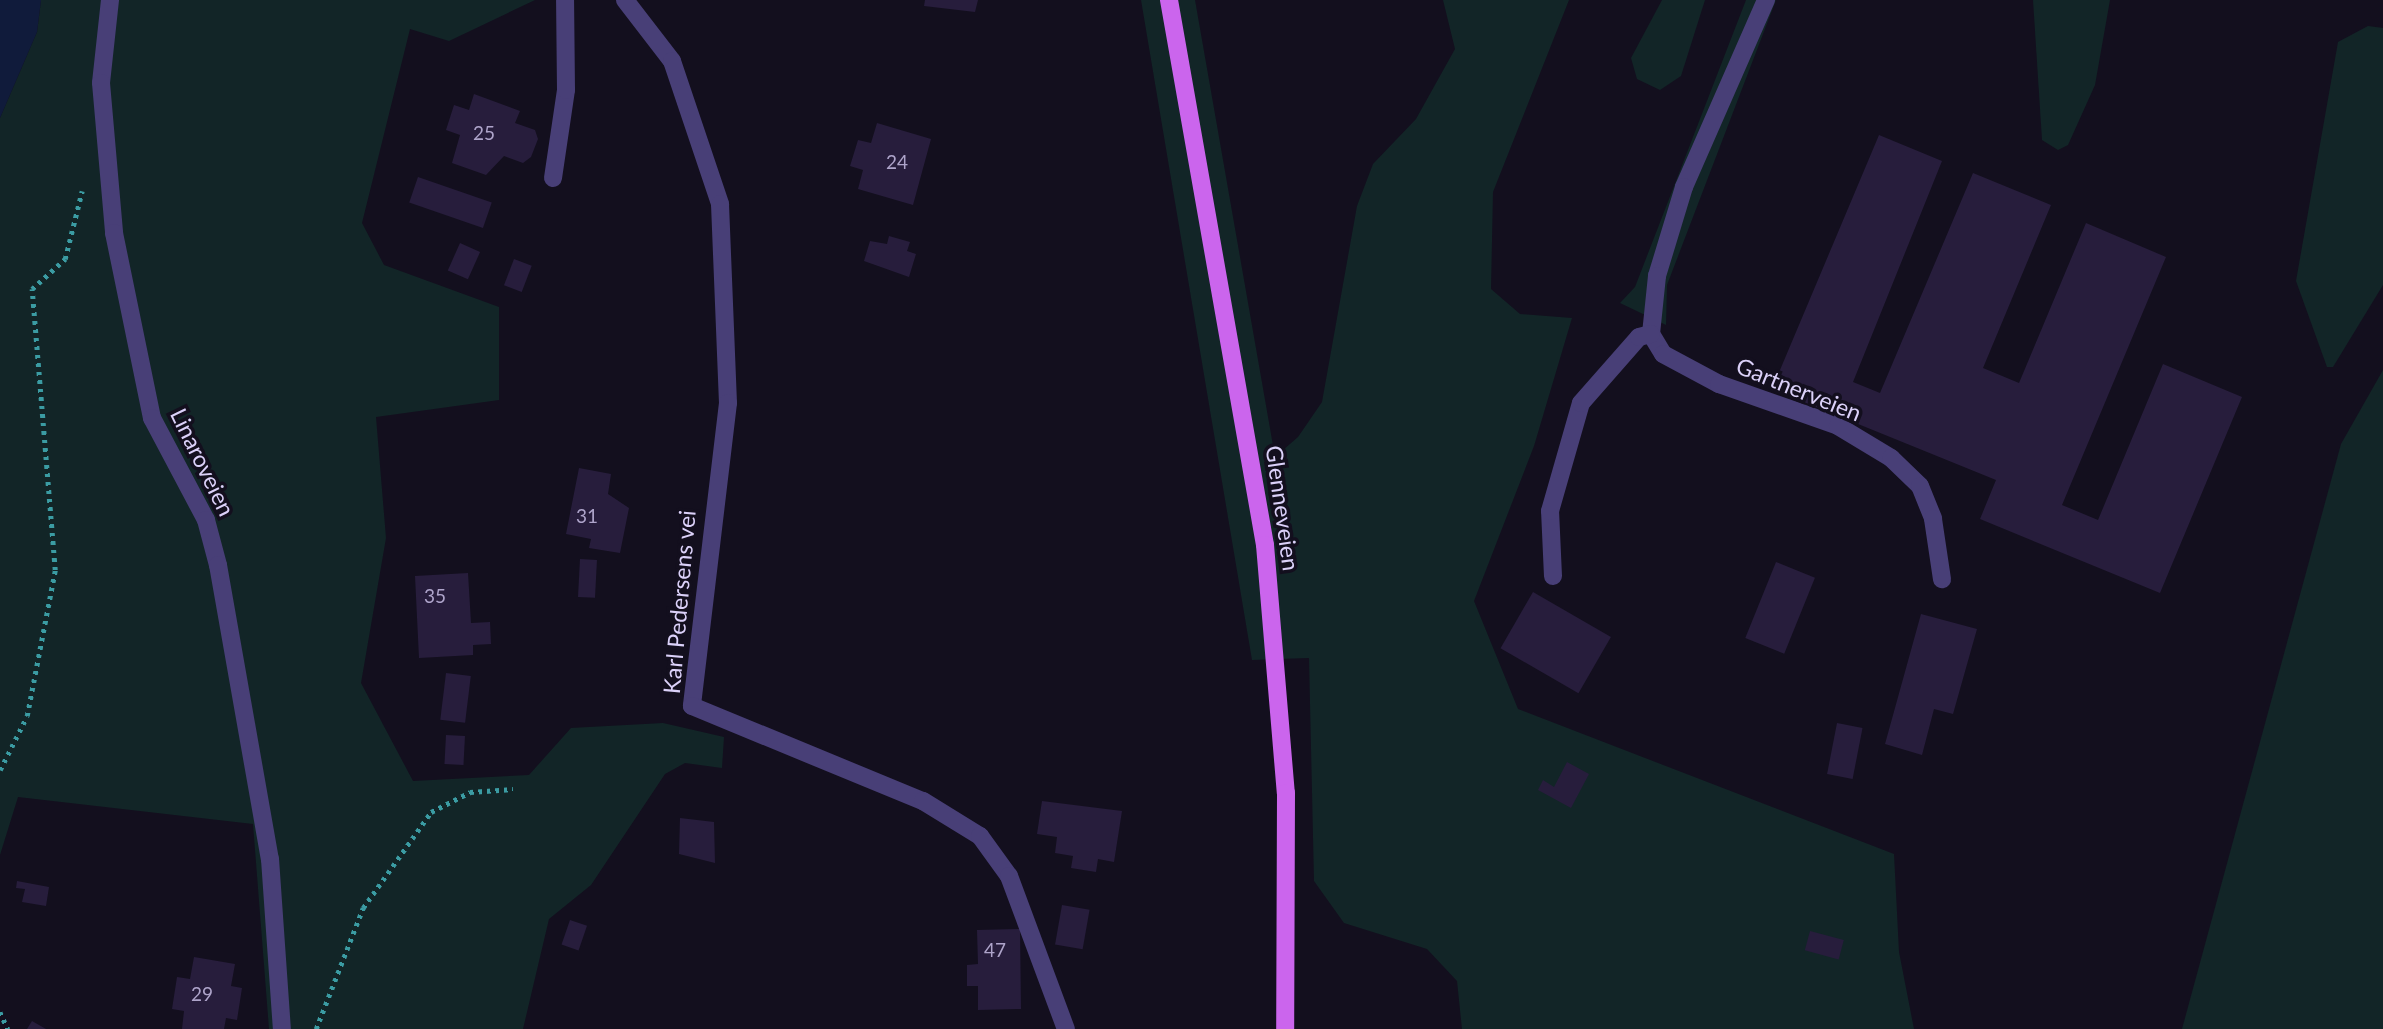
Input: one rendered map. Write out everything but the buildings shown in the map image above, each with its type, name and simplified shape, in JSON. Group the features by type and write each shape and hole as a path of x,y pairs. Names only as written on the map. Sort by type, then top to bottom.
{"main road":[{"name":"Glenneveien","path":"1169,0 1268,571 1286,793 1285,1029"}],"street":[{"name":"Linaroveien","path":"110,0 101,83 114,233 152,418 206,520 218,565 270,859 282,1029"},
{"path":"553,178 565,90 565,0"},
{"name":"Karl Pedersens vei","path":"625,0 672,61 720,204 728,403 692,706 923,801 981,836 1009,876 1066,1029"},
{"path":"1553,576 1550,511 1581,403 1639,337 1651,334 1657,276 1684,187 1766,0"},
{"name":"Gartnerveien","path":"1651,334 1663,355 1719,384 1838,426 1891,458 1920,486 1933,519 1942,579"}],"path":[{"path":"0,770 27,716 55,570 32,289 65,259 83,186"},
{"path":"316,1029 363,908 431,812 470,792 513,789"},
{"path":"0,1012 8,1029"}],"green space":[{"path":"41,0 535,0 449,41 410,29 362,223 384,265 499,307 499,400 376,417 386,538 361,683 413,781 529,775 571,728 663,723 724,737 722,768 685,763 665,774 591,885 549,919 523,1029 269,1029 253,824 18,797 0,855 0,118 37,32"},
{"path":"1141,0 1195,0 1275,457 1298,437 1322,402 1357,206 1373,164 1416,119 1455,49 1443,0 1569,0 1493,192 1491,289 1520,314 1572,318 1534,446 1474,601 1518,709 1894,854 1899,952 1914,1029 1462,1029 1457,981 1427,949 1344,923 1314,881 1309,658 1252,660"},
{"path":"1662,0 1705,0 1681,76 1660,90 1637,79 1631,58"},
{"path":"1746,0 1776,0 1667,285 1666,325 1620,303 1635,287"},
{"path":"2033,0 2110,0 2095,85 2068,145 2058,150 2042,140"},
{"path":"2368,26 2383,28 2383,285 2333,367 2327,367 2296,281 2338,42"},
{"path":"2383,370 2383,1029 2182,1029 2341,444"}],"water":[{"path":"0,0 41,0 37,32 0,118"}]}
